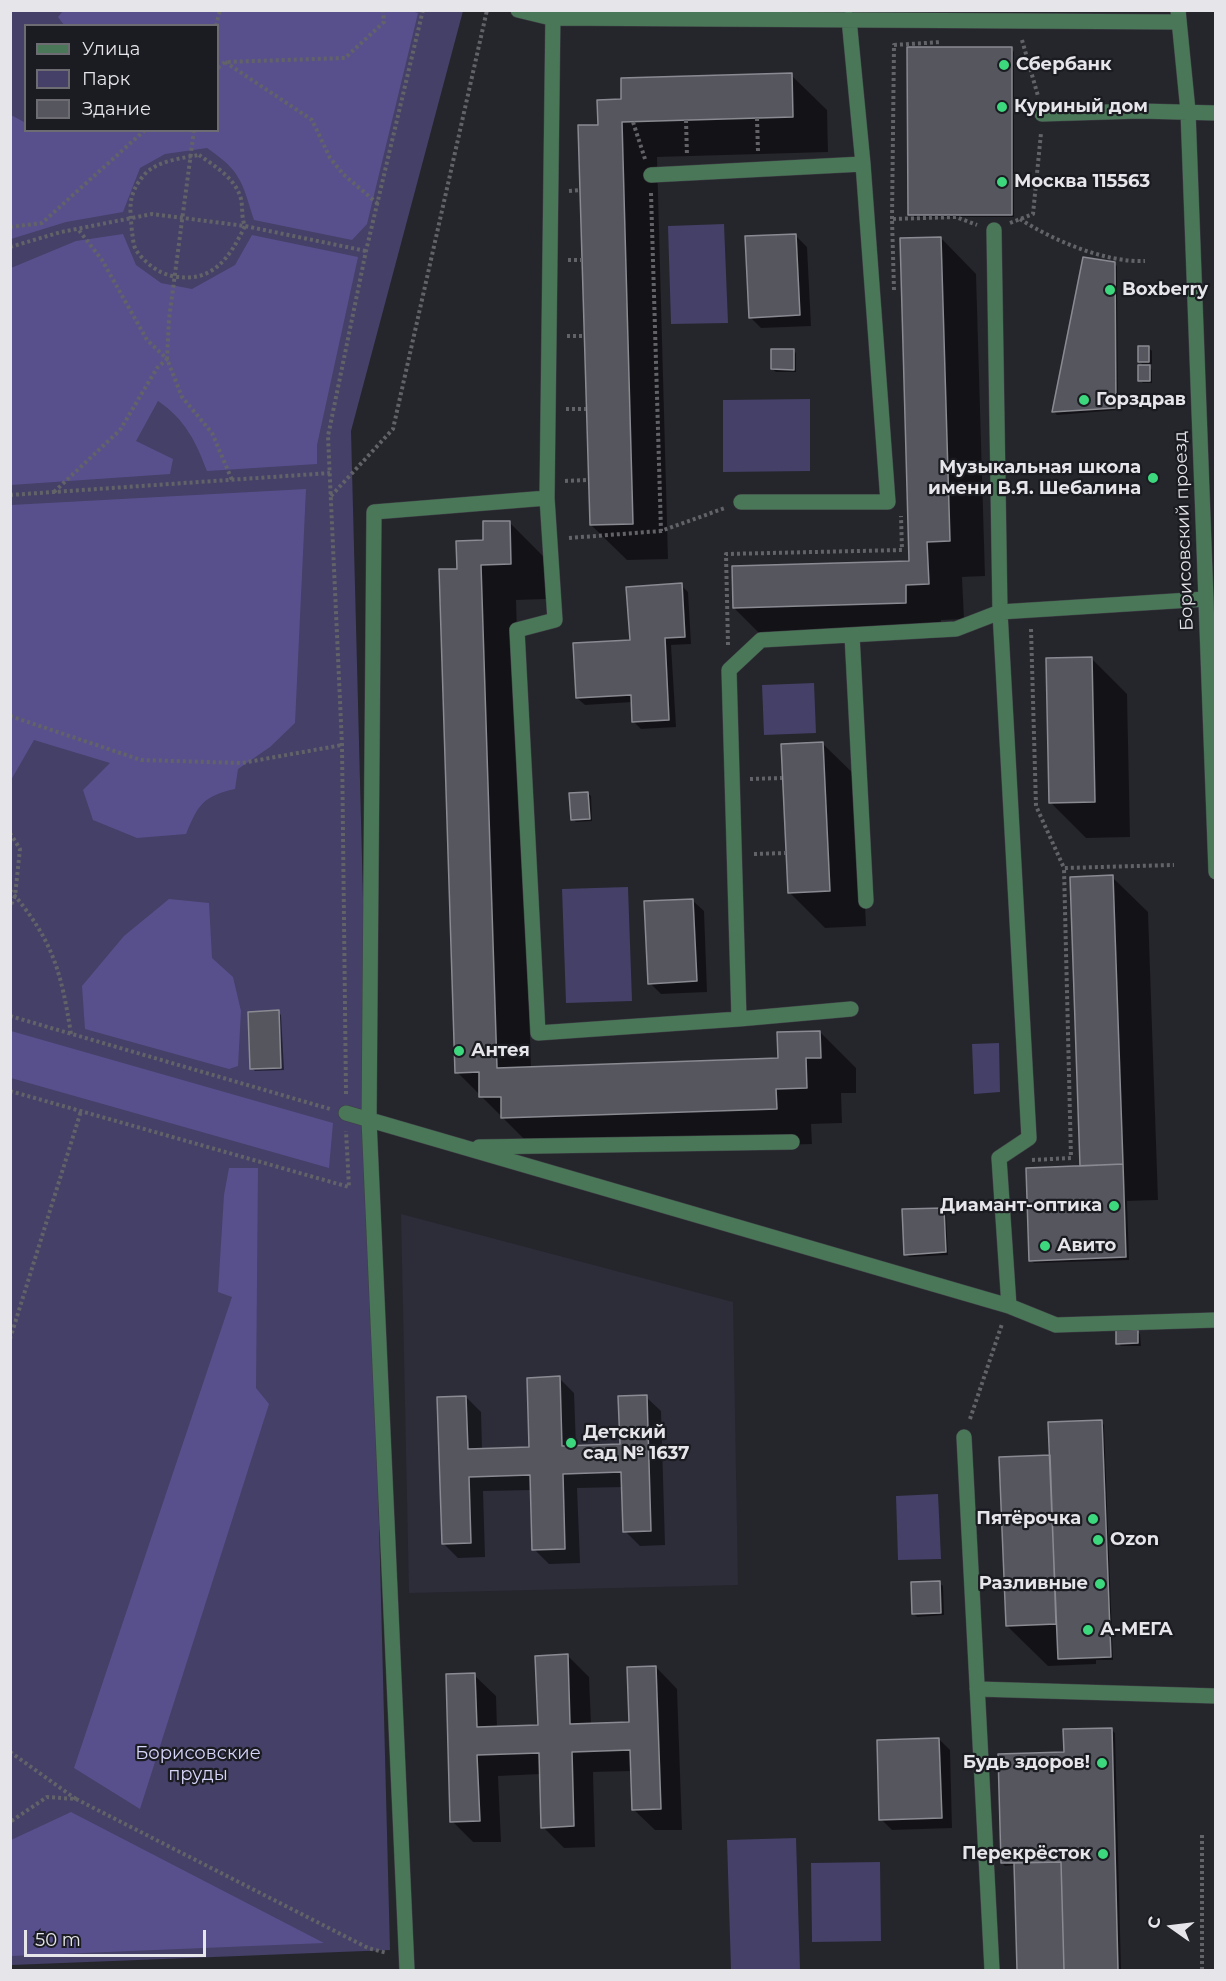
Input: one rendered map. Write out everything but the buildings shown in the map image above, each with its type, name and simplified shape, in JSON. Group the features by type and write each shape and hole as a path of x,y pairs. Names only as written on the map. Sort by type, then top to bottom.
{"street":[{"path":"518,10 552,14 849,19 1178,16"},
{"path":"552,14 547,498 555,620 517,630 538,1033 851,1009"},
{"name":"Борисовский проезд","path":"1178,16 1188,111 1215,872"},
{"path":"741,502 888,502 863,164 849,19"},
{"path":"1042,114 1188,111 1215,113"},
{"path":"651,175 863,164"},
{"path":"994,230 1000,612 1029,1138 999,1158 1009,1306"},
{"path":"406,1964 369,1120 374,512 547,498"},
{"path":"739,1019 729,670 761,640 956,629 1000,612 1206,599"},
{"path":"852,635 866,901"},
{"path":"346,1113 1009,1306 1056,1325 1215,1320"},
{"path":"464,1148 792,1142"},
{"path":"964,1437 992,1971"},
{"path":"977,1689 1215,1696"}],"path":[{"path":"219,67 225,62 345,58 384,22 383,10"},
{"path":"331,497 393,429 487,10"},
{"path":"1021,38 1042,114"},
{"path":"892,219 894,45 952,42"},
{"path":"225,62 312,120 330,158 343,174 378,204"},
{"path":"757,118 758,170"},
{"path":"686,120 687,174"},
{"path":"633,122 651,175 661,531"},
{"path":"10,227 42,224 143,132"},
{"path":"194,132 175,276 168,359 182,397 212,433 232,480"},
{"path":"199,155 234,183 241,199 244,226 224,261 205,275 194,278 158,272 136,250 130,218 128,209 133,192 145,174 176,158 199,155"},
{"path":"10,247 78,229 152,214 244,226 366,251"},
{"path":"1019,219 1046,237 1128,261 1145,261"},
{"path":"78,229 102,260 147,339 168,359"},
{"path":"54,492 120,429 157,368 168,359"},
{"path":"10,495 330,473"},
{"path":"550,539 661,531 741,502"},
{"path":"1028,1160 1071,1158 1064,868 1036,806 1031,611"},
{"path":"10,716 141,760 242,763 342,745"},
{"path":"732,780 782,777"},
{"path":"10,833 20,849 15,896 10,907"},
{"path":"734,855 786,853"},
{"path":"1064,868 1174,865"},
{"path":"10,890 52,949 64,990 71,1034"},
{"path":"10,1016 346,1113 349,1186 10,1091"},
{"path":"10,1339 81,1111"},
{"path":"964,1437 1009,1306"},
{"path":"10,1752 76,1799 368,1948 406,1964"},
{"path":"10,1822 47,1797 76,1799"},
{"path":"1202,1835 1202,1971"}],"shaded area":[{"path":"407,10 418,13 367,224 352,240 254,220 239,178 227,164 207,148 165,154 140,168 123,212 66,222 11,239 11,115 24,122 24,132 219,132 219,24 63,24 58,17 63,11"},
{"path":"123,234 136,265 161,283 192,289 235,265 252,235 358,257 317,445 317,464 207,471 182,423 176,415 158,401 136,441 173,459 170,474 11,485 11,268 76,241"},
{"path":"306,489 295,723 270,747 238,769 235,789 216,795 203,803 186,834 137,838 93,820 83,790 110,763 34,740 11,780 11,505"},
{"path":"169,899 209,903 212,958 233,977 241,1011 238,1066 229,1069 85,1029 82,986 124,936"},
{"path":"11,1031 333,1123 329,1168 11,1078"},
{"path":"229,1168 258,1168 256,1388 269,1404 140,1809 74,1768 232,1297 218,1292 224,1195"},
{"name":"Детский сад № 1637","path":"401,1214 733,1302 738,1585 409,1593"},
{"path":"71,1812 324,1943 11,1956 11,1840"}],"green space":[{"name":"Борисовские пруды","path":"11,11 463,11 351,431 390,1950 12,1965 11,1970"},
{"path":"724,224 728,323 671,324 668,226"},
{"path":"810,399 810,471 723,472 723,400"},
{"path":"814,683 816,733 764,735 762,685"},
{"path":"628,887 632,1001 566,1003 562,889"},
{"path":"999,1043 1000,1092 974,1094 972,1044"},
{"path":"938,1494 941,1559 898,1560 896,1496"},
{"path":"796,1838 800,1970 731,1970 727,1840"},
{"path":"880,1862 881,1941 812,1942 811,1863"}],"place":[{"name":"Сбербанк","path":"1004,65"},
{"name":"Куриный дом","path":"1002,107"},
{"name":"Москва 115563","path":"1002,182"},
{"name":"Boxberry","path":"1110,290"},
{"name":"Горздрав","path":"1084,400"},
{"name":"Музыкальная школа имени В.Я. Шебалина","path":"1153,478"},
{"name":"Антея","path":"459,1051"},
{"name":"Диамант-оптика","path":"1114,1206"},
{"name":"Авито","path":"1045,1246"},
{"name":"Детский сад № 1637","path":"571,1443"},
{"name":"Пятёрочка","path":"1093,1519"},
{"name":"Ozon","path":"1098,1540"},
{"name":"Разливные","path":"1100,1584"},
{"name":"А-МЕГА","path":"1088,1630"},
{"name":"Будь здоров!","path":"1102,1763"},
{"name":"Перекрёсток","path":"1103,1854"}]}
